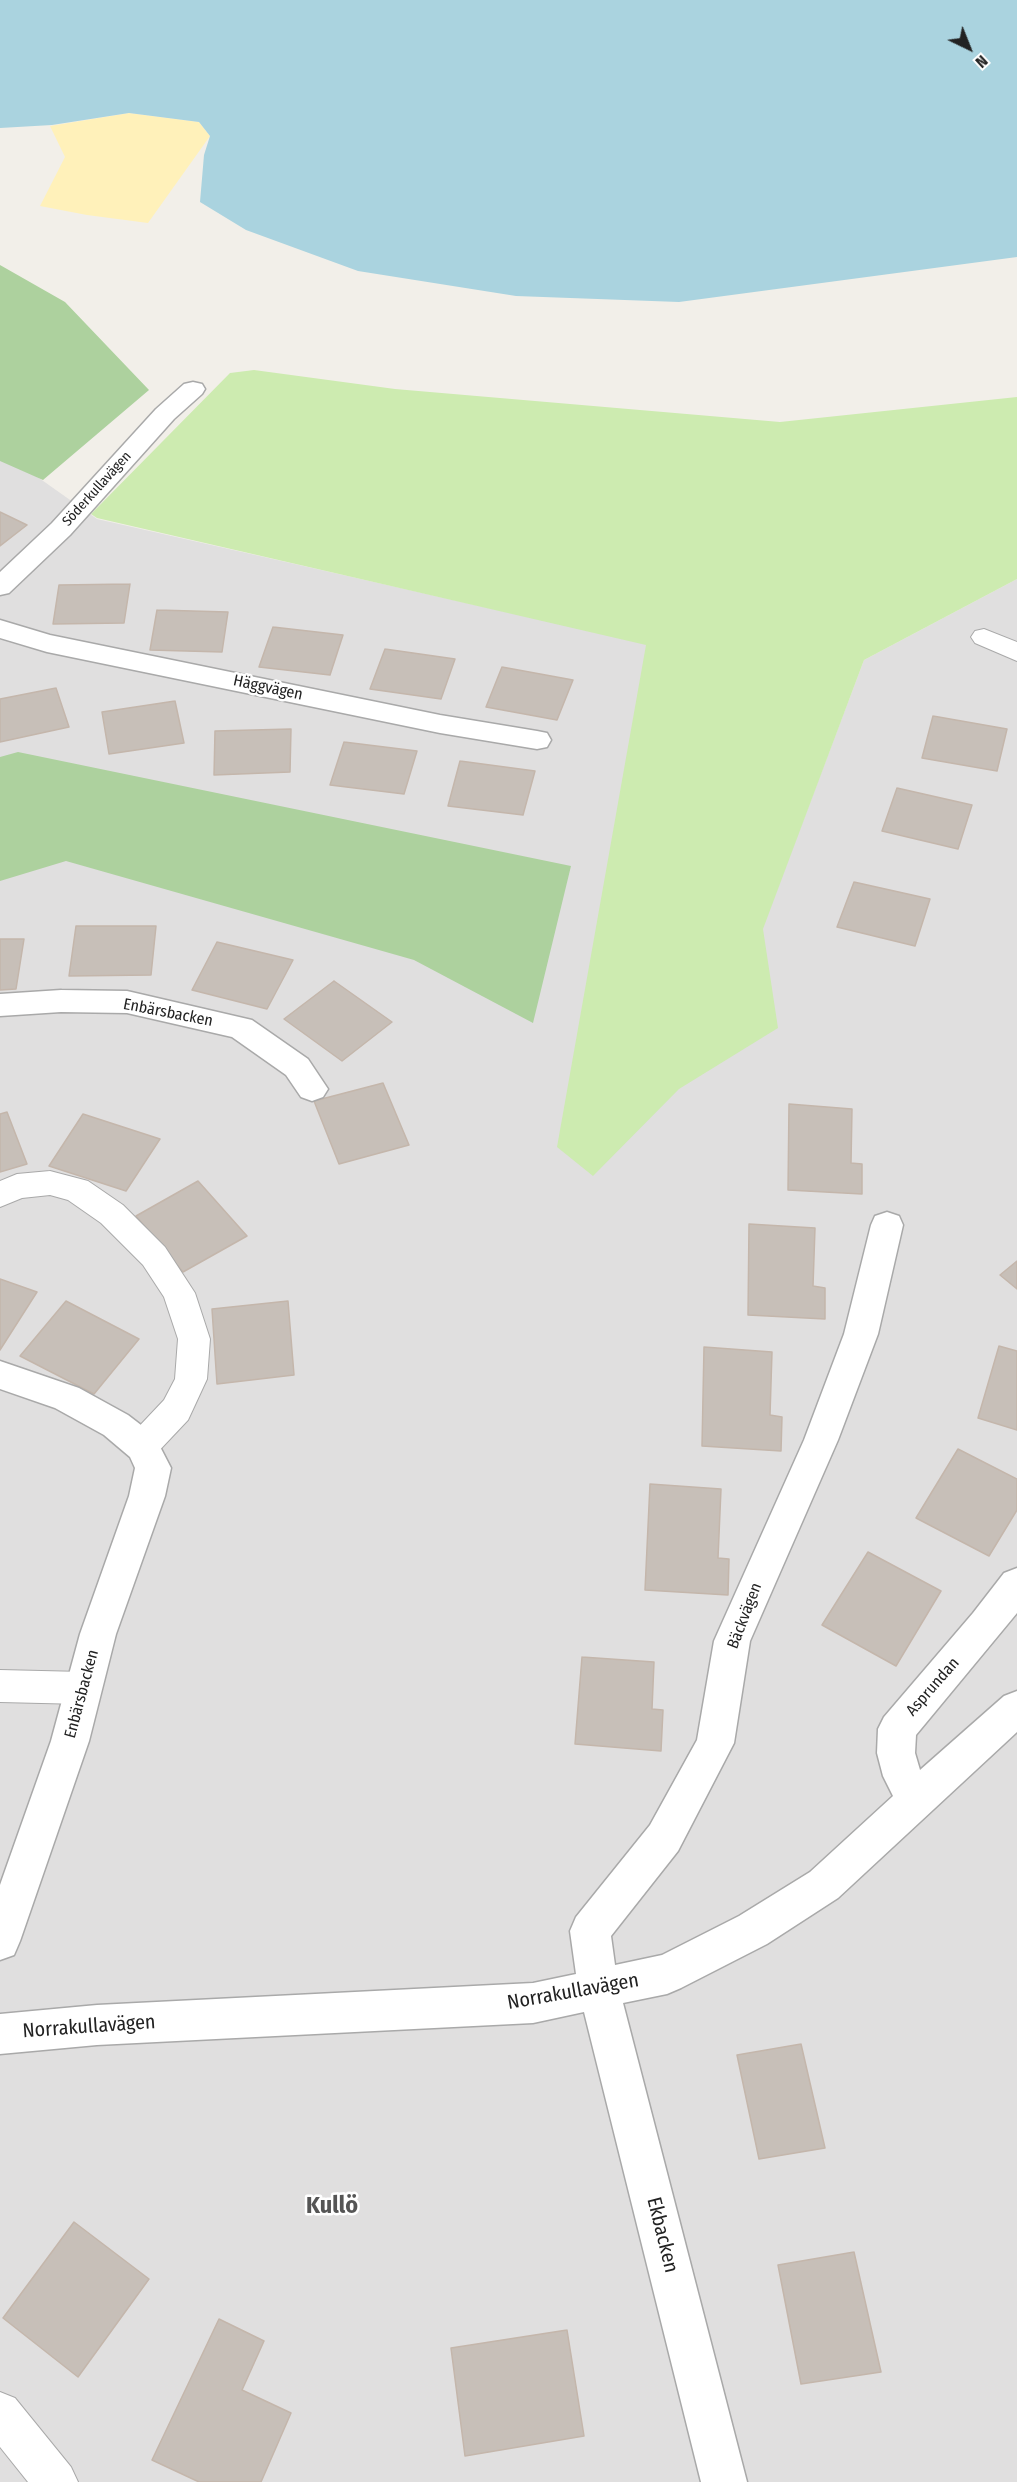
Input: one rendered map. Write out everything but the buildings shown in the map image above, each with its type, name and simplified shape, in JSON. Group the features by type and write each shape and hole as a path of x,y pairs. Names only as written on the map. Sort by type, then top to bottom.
{"street":[{"name":"Söderkullavägen","path":"0,587 61,529 165,414 193,389"},
{"name":"Häggvägen","path":"0,629 47,643 440,724 537,741"},
{"name":"Enbärsbacken","path":"0,1005 61,1001 127,1002 242,1028 297,1067 312,1089"},
{"name":"Bäckvägen","path":"599,1989 590,1931 664,1838 715,1743 732,1641 820,1440 861,1334 887,1225"},
{"path":"0,1375 67,1398 116,1425 142,1446"},
{"name":"Enbärsbacken","path":"0,1941 70,1741 98,1634 147,1496 153,1468 142,1446"},
{"name":"Asprundan","path":"917,1801 902,1776 896,1753 897,1729 986,1625 1017,1584"},
{"name":"Norrakullavägen","path":"0,2034 97,2025 533,2003 667,1974 753,1930 824,1885 1017,1708"},
{"name":"Ekbacken","path":"599,1989 724,2482"}],"lane":[{"path":"984,637 1017,652"},
{"path":"0,1195 17,1186 50,1183 77,1190 112,1214 154,1256 179,1293 194,1339 191,1379 176,1410 142,1446"},
{"path":"0,1686 83,1688"},
{"path":"0,2413 56,2482"}],"shaded area":[{"path":"0,459 22,466 97,519 647,644 762,929 864,660 1017,579 1017,2482 0,2482"}],"green space":[{"path":"0,265 65,302 149,390 43,480 0,461"},
{"path":"254,370 395,389 780,422 1017,397 1017,579 864,660 763,929 778,1028 679,1089 593,1176 557,1147 646,645 97,518 91,514 230,373"},
{"path":"18,752 571,866 533,1023 414,960 66,861 0,881 0,757"}],"sand":[{"path":"129,113 199,122 210,136 148,223 40,206 65,157 50,126"}],"water":[{"path":"0,0 1017,0 1017,257 679,302 516,296 358,271 246,230 200,202 204,155 210,136 199,122 129,113 52,125 0,128"}],"district":[{"name":"Kullö","path":"332,2206"}]}
